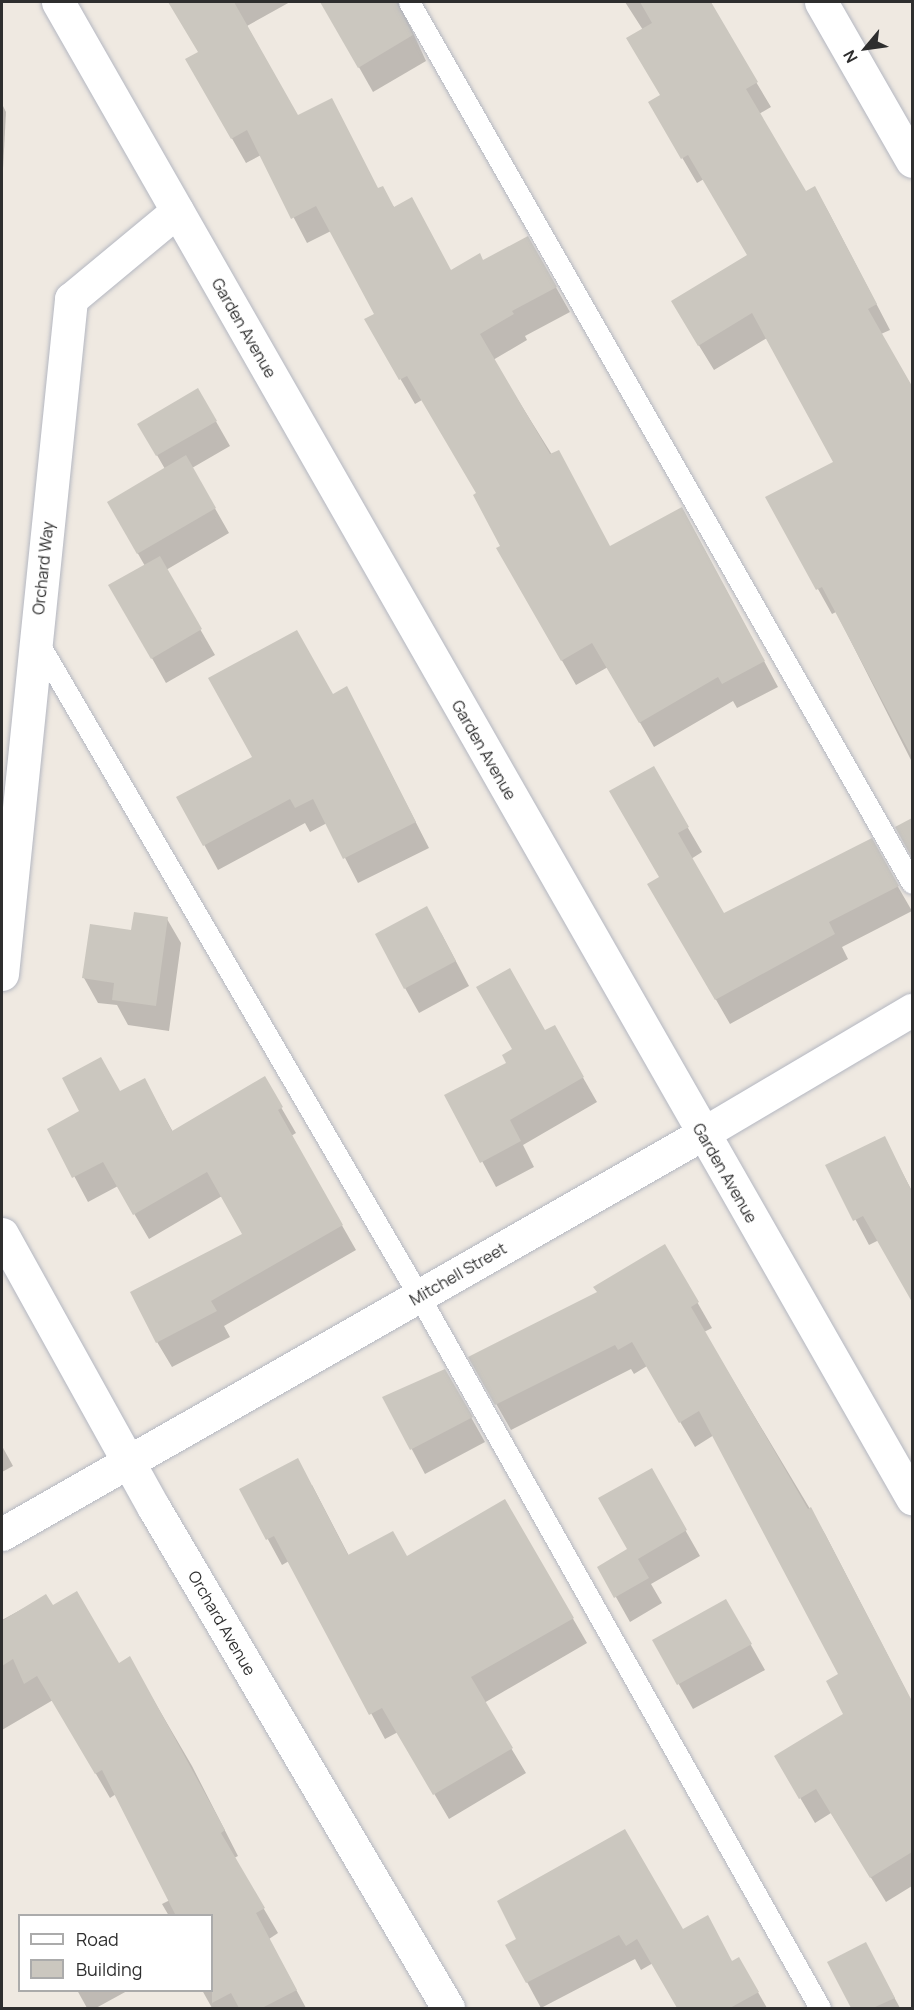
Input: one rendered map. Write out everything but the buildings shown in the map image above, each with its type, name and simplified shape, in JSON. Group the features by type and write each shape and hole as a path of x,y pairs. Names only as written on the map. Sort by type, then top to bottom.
{"street":[{"name":"Garden Avenue","path":"58,2 702,1134 912,1498"},
{"path":"821,2 912,161"},
{"name":"Orchard Way","path":"2,974 4,926 71,298 177,211"},
{"name":"Mitchell Street","path":"2,1534 702,1134 912,1010"},
{"name":"Orchard Avenue","path":"2,1234 128,1462 448,2008"}],"lane":[{"path":"409,2 912,883"},
{"path":"36,639 419,1296 820,2008"}]}
